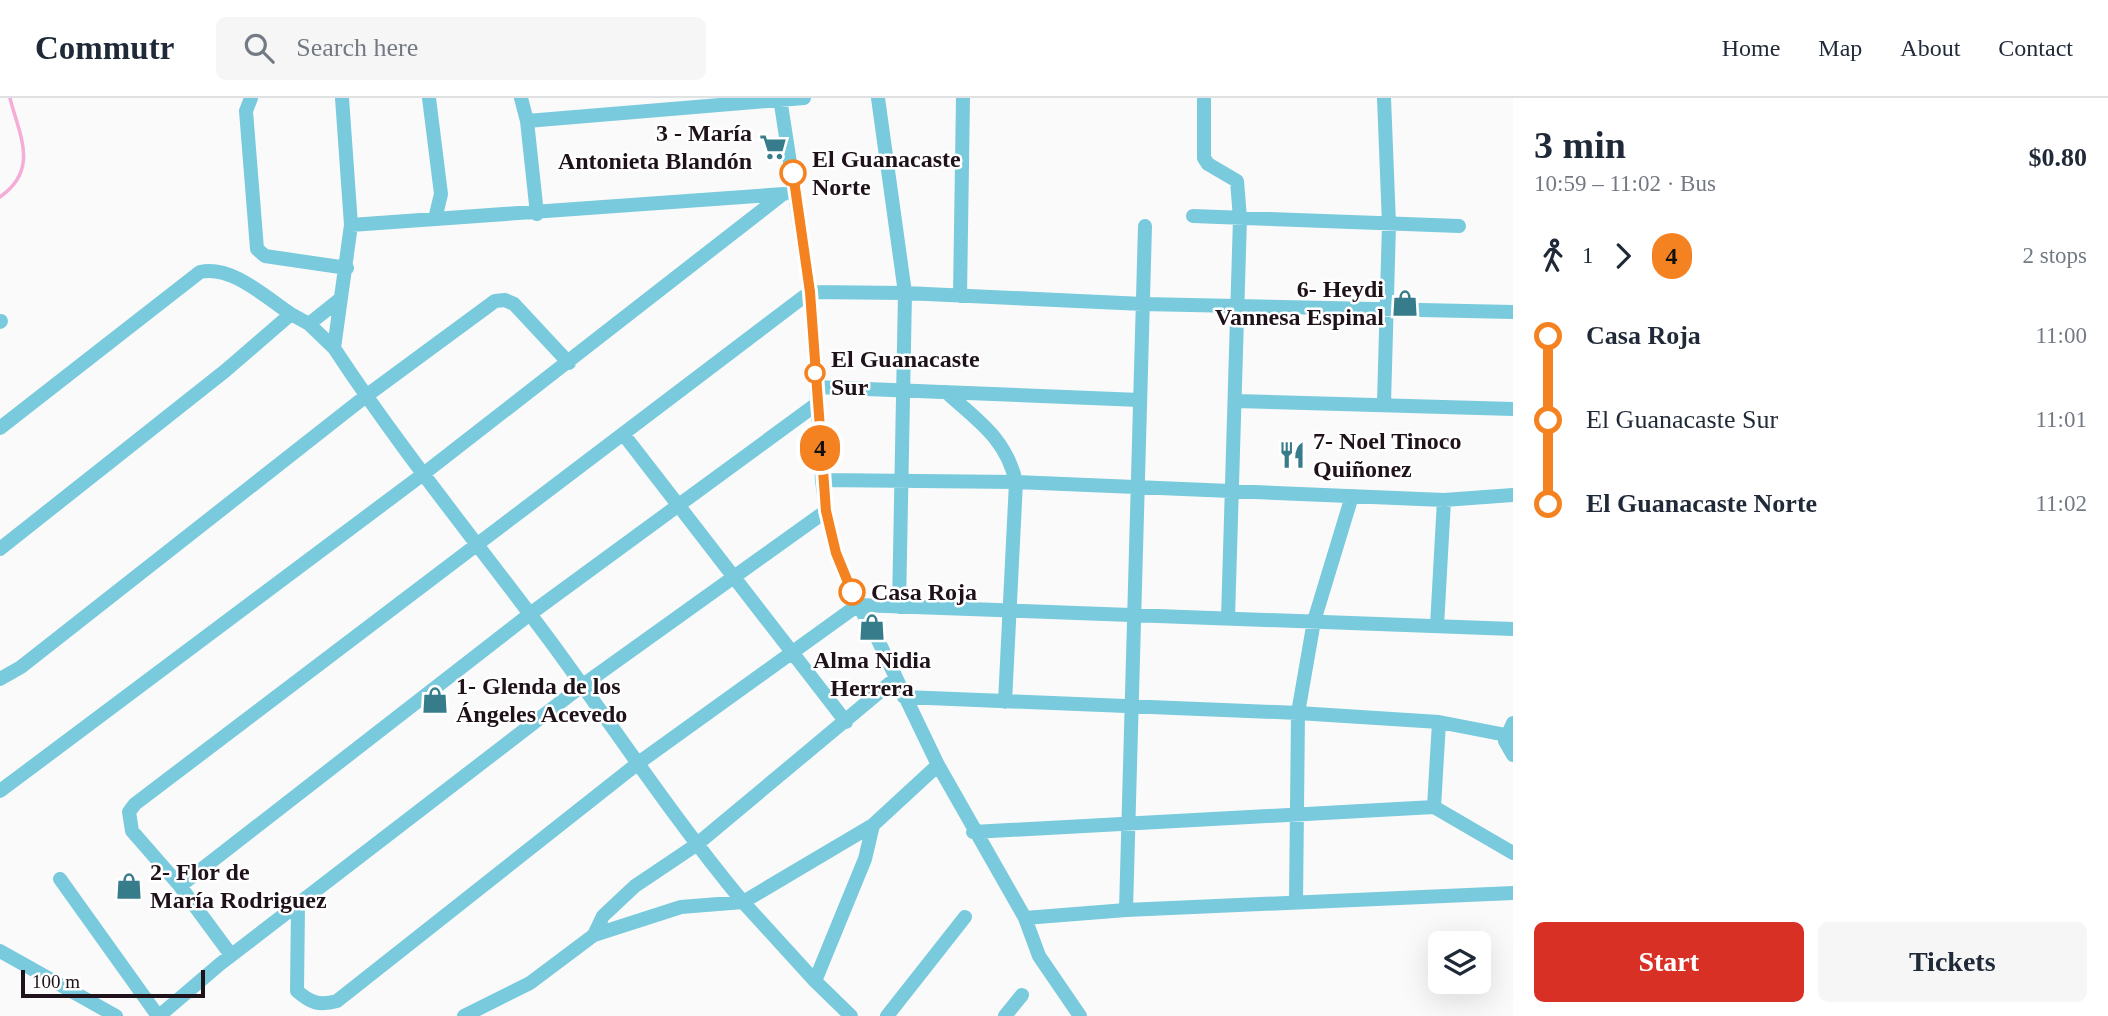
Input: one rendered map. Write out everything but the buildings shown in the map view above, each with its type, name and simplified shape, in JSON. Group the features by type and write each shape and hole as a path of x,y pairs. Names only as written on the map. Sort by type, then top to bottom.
{"street":[{"path":"251,98 246,110 257,249 265,256 347,268"},
{"path":"334,348 351,225 342,98"},
{"path":"429,98 441,194 435,219"},
{"path":"521,98 527,121 537,214"},
{"path":"527,121 804,98"},
{"path":"877,98 905,293 904,481 899,607"},
{"path":"960,296 963,98"},
{"path":"1204,98 1204,158 1208,164 1237,181 1240,218 1228,618"},
{"path":"1384,98 1389,224 1384,403"},
{"path":"780,100 789,194 810,292 822,480 836,553 858,605 973,832 1025,918 1040,956 1080,1016"},
{"path":"441,194 459,219"},
{"path":"351,225 537,214 789,194"},
{"path":"0,791 422,475 789,194"},
{"path":"1193,216 1459,226"},
{"path":"1126,910 1145,226"},
{"path":"0,428 200,272 215,269 234,277 309,324 334,348 422,475 583,685 696,845 815,981 851,1016"},
{"path":"231,955 180,886 132,831 129,812 135,804 810,292 905,293 1143,304 1513,312"},
{"path":"309,324 339,300"},
{"path":"0,680 21,667 366,396 495,301 514,304 569,363"},
{"path":"0,549 225,370 291,314"},
{"path":"816,387 1140,400"},
{"path":"946,392 997,439 1011,460 1016,482 1005,702"},
{"path":"1236,401 1513,408"},
{"path":"180,886 530,614 818,403"},
{"path":"624,435 846,722"},
{"path":"822,480 1016,482 1444,500 1513,495"},
{"path":"1296,902 1298,713 1314,621 1352,496"},
{"path":"1437,626 1444,500"},
{"path":"60,879 158,1016 231,955 583,685 734,580 826,511"},
{"path":"298,906 297,992 309,1002 322,1005 337,1001 637,764 858,605 1513,629"},
{"path":"593,935 603,916 635,886 696,845 895,679"},
{"path":"904,697 1298,713 1439,722 1510,729 1507,749 1513,755"},
{"path":"1434,807 1439,722"},
{"path":"464,1016 530,983 593,935 681,907 743,901 873,825 938,765"},
{"path":"973,832 1434,807 1513,853"},
{"path":"815,981 865,859 873,825"},
{"path":"1025,918 1126,910 1513,892"},
{"path":"887,1016 965,917"},
{"path":"277,922 297,937"},
{"path":"0,951 116,1016"},
{"path":"1005,1016 1022,995"}],"waterway":[{"path":"0,197 20,175 23,163 21,138 10,98"}],"bus line":[{"name":"4","path":"793,173 810,292 826,511 836,553 852,592"}],"place":[{"name":"3 - María Antonieta Blandón","path":"773,147"},
{"name":"El Guanacaste Norte","path":"793,173"},
{"name":"6- Heydi Vannesa Espinal","path":"1405,303"},
{"name":"El Guanacaste Sur","path":"815,373"},
{"name":"7- Noel Tinoco Quiñonez","path":"1292,455"},
{"name":"Casa Roja","path":"852,592"},
{"name":"Alma Nidia Herrera","path":"872,627"},
{"name":"1- Glenda de los Ángeles Acevedo","path":"435,700"},
{"name":"2- Flor de María Rodriguez","path":"129,886"}]}
